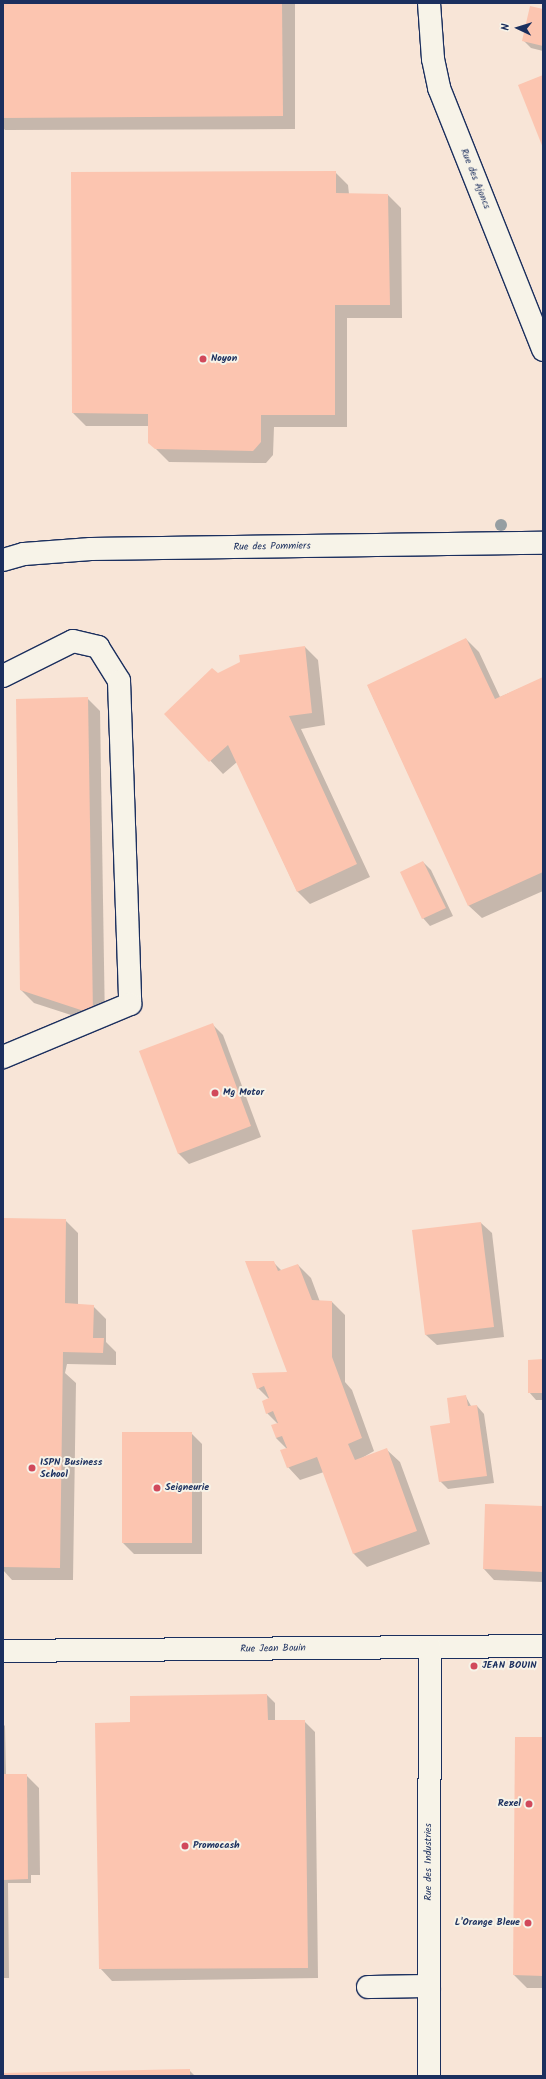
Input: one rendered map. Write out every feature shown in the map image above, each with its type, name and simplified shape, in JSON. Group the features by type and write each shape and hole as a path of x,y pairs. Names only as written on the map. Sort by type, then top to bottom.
{"street":[{"name":"Rue des Ajoncs","path":"429,3 433,59 439,88 543,350"},
{"name":"Rue des Pommiers","path":"3,560 24,554 91,549 543,543"},
{"path":"3,676 73,640 98,647 119,681 130,1004 3,1057"},
{"name":"Rue Jean Bouin","path":"3,1651 543,1646"},
{"name":"Rue des Industries","path":"429,2076 430,1647"},
{"path":"368,1987 429,1986"}],"shaded area":[{"path":"3,3 543,3 543,2076 3,2076"}],"building":[{"path":"3,3 282,3 283,116 3,118"},
{"path":"530,6 543,9 543,46 522,41"},
{"path":"543,75 543,148 518,85"},
{"name":"Noyon","path":"336,171 336,193 388,194 390,305 335,305 335,415 261,415 261,442 253,451 155,449 148,443 148,414 72,413 71,172"},
{"path":"466,638 495,699 543,677 543,872 468,906 367,685"},
{"path":"305,646 312,713 289,716 357,864 297,892 228,745 209,762 164,714 212,668 218,673 240,662 239,655"},
{"path":"88,697 93,1014 20,990 16,699"},
{"path":"423,861 446,908 422,919 400,872"},
{"path":"213,1023 251,1126 178,1154 139,1051"},
{"name":"ISPN Business School","path":"3,1218 66,1219 65,1303 94,1305 93,1338 104,1338 103,1353 63,1352 60,1568 3,1567"},
{"path":"481,1222 494,1327 425,1335 412,1230"},
{"path":"245,1261 274,1261 278,1271 298,1264 312,1300 332,1301 332,1357 362,1438 348,1444 355,1460 387,1448 417,1531 353,1554 317,1457 287,1468 280,1450 287,1448 282,1436 276,1438 271,1425 278,1423 273,1411 266,1414 262,1401 269,1398 264,1386 257,1389 252,1373 287,1372"},
{"path":"543,1359 543,1393 528,1393 528,1360"},
{"path":"466,1395 468,1406 477,1405 487,1476 439,1482 430,1426 450,1423 447,1398"},
{"name":"Seigneurie","path":"122,1432 192,1432 192,1543 122,1543"},
{"path":"485,1504 543,1506 543,1572 483,1569"},
{"name":"Promocash","path":"267,1694 268,1720 305,1720 308,1968 99,1969 95,1723 130,1722 130,1696"},
{"path":"515,1737 543,1737 543,1976 513,1975"},
{"path":"3,1774 27,1774 28,1879 3,1880"},
{"path":"190,2069 190,2076 3,2076 3,2073"}],"place":[{"name":"Noyon","path":"203,359"},
{"name":"Mg Motor","path":"215,1093"},
{"name":"ISPN Business School","path":"32,1468"},
{"name":"Seigneurie","path":"157,1488"},
{"name":"JEAN BOUIN","path":"474,1666"},
{"name":"Rexel","path":"529,1804"},
{"name":"Promocash","path":"185,1846"},
{"name":"L'Orange Bleue","path":"528,1923"}]}
